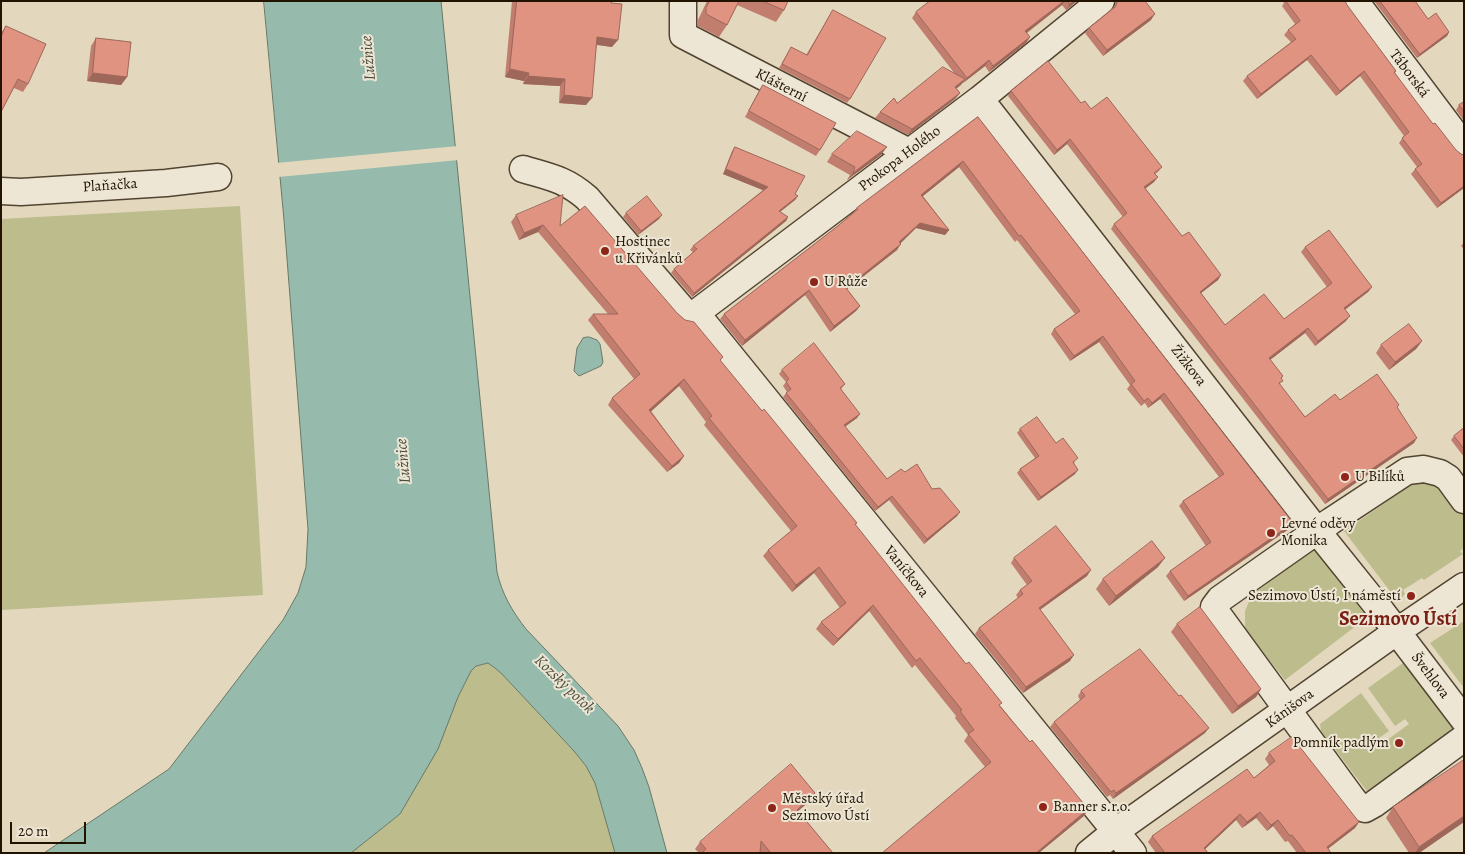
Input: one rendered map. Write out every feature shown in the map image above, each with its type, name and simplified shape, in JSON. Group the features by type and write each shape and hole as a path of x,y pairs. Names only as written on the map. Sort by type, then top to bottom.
{"street":[{"name":"Klášterní","path":"683,1 682,35 910,152"},
{"name":"Prokopa Holého","path":"696,313 980,99 1100,1"},
{"name":"Táborská","path":"1355,1 1464,146"},
{"name":"Žižkova","path":"980,99 1396,632"},
{"path":"523,169 562,180 574,187 587,198 683,310 689,314 696,313"},
{"name":"Plaňačka","path":"1,191 21,192 166,183 218,177"},
{"name":"Vaníčkova","path":"696,313 1133,853"},
{"path":"1464,500 1448,478 1440,473 1424,469 1406,471 1220,599 1214,607 1357,804 1365,809 1464,738"},
{"name":"Kánišova","path":"1089,853 1396,632 1464,586"},
{"name":"Švehlova","path":"1396,632 1464,720"}],"shaded area":[{"path":"240,206 263,595 1,610 1,219"},
{"path":"1424,482 1441,489 1452,498 1463,513 1464,548 1460,551 1463,554 1424,580 1422,578 1403,590 1405,594 1402,597 1393,595 1344,531 1413,484"},
{"path":"1315,547 1369,616 1285,680 1245,629 1245,611 1252,595"},
{"path":"1464,621 1464,688 1430,643"},
{"path":"488,663 502,674 586,766 595,783 615,853 351,853 400,814 471,671 476,666"},
{"path":"1403,663 1455,728 1369,794 1321,731 1320,724 1361,693 1389,731 1379,738 1383,743 1409,724 1405,719 1395,726 1368,688"}],"water":[{"path":"264,1 441,1 499,580 508,602 526,629 618,726 634,750 649,787 667,853 615,853 595,783 586,766 502,674 488,663 476,666 471,671 458,697 438,749 400,814 351,853 44,853 169,769 283,620 298,593 306,567 308,529 284,220"},
{"path":"589,337 597,340 600,344 603,362 601,366 579,376 574,371 577,348 583,338"}],"pier":[{"path":"458,146 459,160 278,177 276,163"}],"building":[{"path":"517,1 612,1 611,3 622,4 618,40 597,37 592,98 564,95 565,79 528,76 529,73 510,69"},
{"path":"710,1 739,1 727,25 706,14 706,8"},
{"path":"763,1 788,1 784,10"},
{"path":"930,1 1064,1 1025,31 1030,37 993,66 989,60 967,78 916,12"},
{"path":"1118,1 1145,1 1155,14 1107,50 1089,28 1115,7"},
{"path":"1286,1 1345,1 1433,124 1435,123 1456,150 1464,155 1464,186 1441,203 1415,169 1422,164 1402,138 1409,132 1364,71 1340,91 1311,55 1261,94 1247,76 1296,39 1288,30 1300,21"},
{"path":"1380,1 1415,1 1428,19 1436,13 1449,32 1420,54"},
{"path":"833,10 886,38 850,99 782,64 791,47 807,55"},
{"path":"6,26 46,44 28,84 18,79 1,112 1,37"},
{"path":"96,38 131,42 127,77 93,73"},
{"path":"1048,61 1081,103 1085,101 1091,109 1107,97 1162,167 1154,173 1158,177 1144,187 1182,236 1189,232 1221,275 1200,292 1225,325 1264,294 1284,319 1332,283 1305,247 1329,230 1372,287 1344,308 1350,316 1318,341 1308,328 1269,358 1283,376 1281,378 1283,381 1279,383 1305,417 1335,394 1340,400 1377,374 1399,405 1397,407 1417,438 1328,499 1114,224 1127,213 1070,139 1057,150 1011,91"},
{"path":"943,67 965,79 955,87 960,93 912,129 880,112 894,98 897,103"},
{"path":"763,85 836,123 820,150 749,111"},
{"path":"1464,102 1464,111 1459,105"},
{"path":"978,117 1293,523 1188,596 1170,571 1211,542 1183,501 1224,474 1164,393 1152,403 1148,398 1144,401 1131,384 1135,381 1103,336 1074,356 1054,329 1080,311 1021,235 1019,236 963,161 921,195 949,230 920,223 899,242 901,244 846,288 860,306 834,326 809,290 745,340 724,314 839,225 857,208"},
{"path":"857,131 887,147 853,173 855,167 832,154"},
{"path":"735,147 805,176 795,194 798,196 779,211 788,217 694,293 674,269 697,249 693,246 768,187 726,169"},
{"path":"563,195 560,226 585,206 677,313 685,320 694,322 723,357 720,360 762,411 764,409 857,523 855,524 966,664 969,662 1002,703 999,705 1030,742 1032,740 1088,809 1036,853 882,853 991,762 968,734 974,730 960,711 962,710 920,658 916,661 873,605 838,639 821,622 846,603 819,567 796,585 768,550 797,526 709,418 712,416 684,379 649,410 684,456 672,466 612,398 640,374 593,314 618,314 543,225 524,233 516,215"},
{"path":"647,196 662,215 641,231 626,213"},
{"path":"1409,324 1422,341 1395,362 1381,345"},
{"path":"814,343 845,384 840,388 860,414 844,425 887,479 901,469 905,472 917,464 932,489 940,488 960,512 927,539 892,496 878,507 786,393 791,389 786,382 789,379 782,370"},
{"path":"1037,417 1056,443 1063,438 1078,458 1073,462 1078,470 1041,497 1020,469 1039,456 1020,429"},
{"path":"1464,428 1464,449 1454,436"},
{"path":"1056,526 1091,570 1039,608 1074,655 1026,687 979,628 1023,594 1020,590 1032,581 1014,558"},
{"path":"1152,541 1165,558 1116,596 1103,579"},
{"path":"1200,607 1261,689 1238,706 1177,624"},
{"path":"1140,649 1179,696 1181,695 1209,728 1116,793 1114,790 1111,792 1054,722 1085,696 1081,691"},
{"path":"1292,737 1359,822 1327,847 1331,853 1306,853 1278,820 1271,825 1260,812 1247,822 1240,814 1204,848 1208,853 1165,853 1152,836 1247,769 1254,778 1275,761 1269,753"},
{"path":"1464,760 1464,816 1419,847 1393,807"},
{"name":"Městský úřad Sezimovo Ústí","path":"791,764 815,793 797,810 833,853 771,853 761,841 760,853 702,853 706,849 700,842"}],"place":[{"name":"Hostinec u Křivánků","path":"605,251"},
{"name":"U Růže","path":"814,282"},
{"name":"U Bilíků","path":"1345,477"},
{"name":"Levné oděvy Monika","path":"1271,533"},
{"name":"Sezimovo Ústí, I náměstí","path":"1411,596"},
{"name":"Pomník padlým","path":"1399,743"},
{"name":"Banner s.r.o.","path":"1043,807"},
{"name":"Městský úřad Sezimovo Ústí","path":"772,808"}],"district":[{"name":"Sezimovo Ústí","path":"1398,620"}],"water label":[{"name":"Lužnice","path":"369,58"},
{"name":"Lužnice","path":"404,461"},
{"name":"Kozský potok","path":"564,685"}]}
